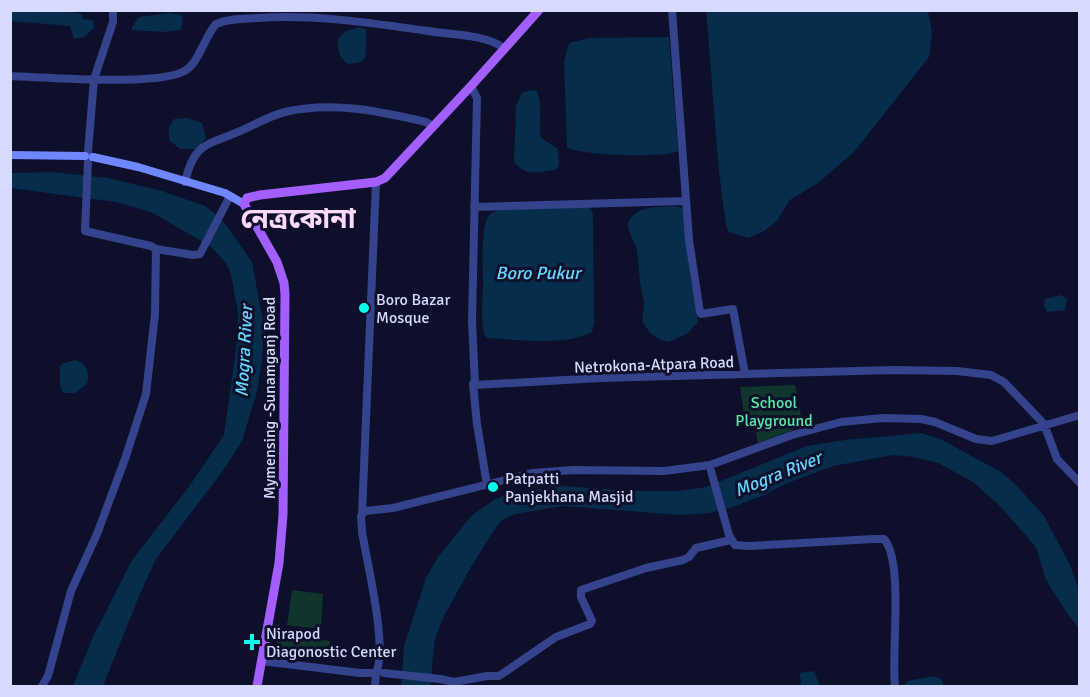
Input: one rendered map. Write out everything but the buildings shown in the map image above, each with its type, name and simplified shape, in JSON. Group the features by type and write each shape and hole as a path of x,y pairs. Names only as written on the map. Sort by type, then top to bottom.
{"main road":[{"path":"10,155 88,158 138,168 230,196 244,204 247,198 260,195 376,182 385,178 539,10"},
{"name":"Mymensing -Sunamganj Road","path":"244,204 277,262 285,294 284,515 279,563 257,687"}],"street":[{"path":"113,10 113,22 94,79 88,158 86,231 156,249 198,256 230,196"},
{"path":"672,10 686,201 699,312 701,314 733,309 745,374"},
{"path":"10,76 140,80 168,77 181,73 192,65 216,24 239,19 309,16 363,21 479,39 504,48"},
{"path":"471,86 477,98 472,321 474,384 477,424 487,484"},
{"path":"185,182 189,163 199,150 284,112 360,108 426,122 433,126"},
{"path":"375,687 380,673 378,666 379,630 362,532 362,479 376,182"},
{"path":"474,207 686,201"},
{"path":"42,687 48,676 71,591 97,534 146,394 155,314 156,249"},
{"name":"Netrokona-Atpara Road","path":"474,384 477,386 601,378 894,370 957,371 991,375 1004,381 1044,424 1057,459 1080,483"},
{"path":"362,514 365,511 393,508 544,471 664,471 710,465 816,427 859,420 921,419 935,422 976,439 992,441 1044,424 1080,416"},
{"path":"711,471 731,540 735,545 885,539 889,544 893,572 895,687"},
{"path":"262,661 360,673 440,679 450,684 499,676 556,637 590,624 592,621 581,597 581,590 646,568 683,560 689,557 696,548 731,540"}],"green space":[{"name":"School Playground","path":"795,385 803,426 758,443 755,425 746,427 740,387"},
{"path":"292,590 323,594 321,629 287,625"},
{"path":"277,635 330,641 329,655 296,651 294,660 275,657"}],"water":[{"path":"59,10 82,14 83,19 93,20 94,28 84,37 74,39 70,26 11,21 11,11"},
{"path":"706,11 928,11 932,33 929,57 854,152 818,183 790,200 776,222 764,231 748,238 729,232 726,225"},
{"path":"169,13 181,15 183,18 181,30 163,32 132,30 139,17"},
{"path":"359,27 366,29 365,59 358,63 348,64 339,53 338,38 346,31"},
{"path":"669,37 678,151 658,155 622,155 587,152 567,147 564,62 569,43 589,38"},
{"path":"537,91 539,96 541,138 558,149 559,165 556,170 528,172 514,162 516,106 522,93"},
{"path":"187,118 202,123 206,138 196,149 180,149 169,140 169,128 174,119"},
{"name":"Mogra River","path":"51,172 108,178 162,191 205,206 221,218 252,262 264,327 257,391 242,441 222,472 156,559 103,686 73,686 93,637 132,560 188,488 224,435 236,350 238,313 231,274 226,263 210,246 151,212 116,202 11,188 10,173"},
{"name":"Boro Pukur","path":"588,206 593,214 594,323 592,332 555,341 487,338 482,320 483,248 484,229 489,215 495,211 519,207"},
{"path":"676,206 683,208 690,276 698,322 688,333 669,342 655,336 644,324 644,300 637,251 628,225 633,216 643,209"},
{"path":"1061,295 1067,299 1065,310 1047,312 1044,305 1045,299"},
{"path":"75,360 87,369 87,384 75,393 63,393 60,385 60,366"},
{"name":"Mogra River","path":"922,433 942,440 1001,472 1044,516 1070,565 1079,590 1079,629 1046,580 1036,547 999,505 973,482 938,463 893,455 833,466 730,508 709,513 681,515 563,506 515,514 502,520 471,567 443,618 435,638 431,686 401,686 404,646 426,578 438,557 472,515 494,500 510,493 562,486 632,491 678,491 706,487 807,446"},
{"path":"814,671 820,686 801,686 800,673"},
{"path":"934,676 941,679 944,686 902,686 908,681"}],"place":[{"name":"Boro Bazar Mosque","path":"364,308"},
{"name":"Patpatti Panjekhana Masjid","path":"493,487"},
{"name":"Nirapod Diagonostic Center","path":"252,642"}],"district":[{"name":"নেত্রকোনা","path":"298,218"}]}
